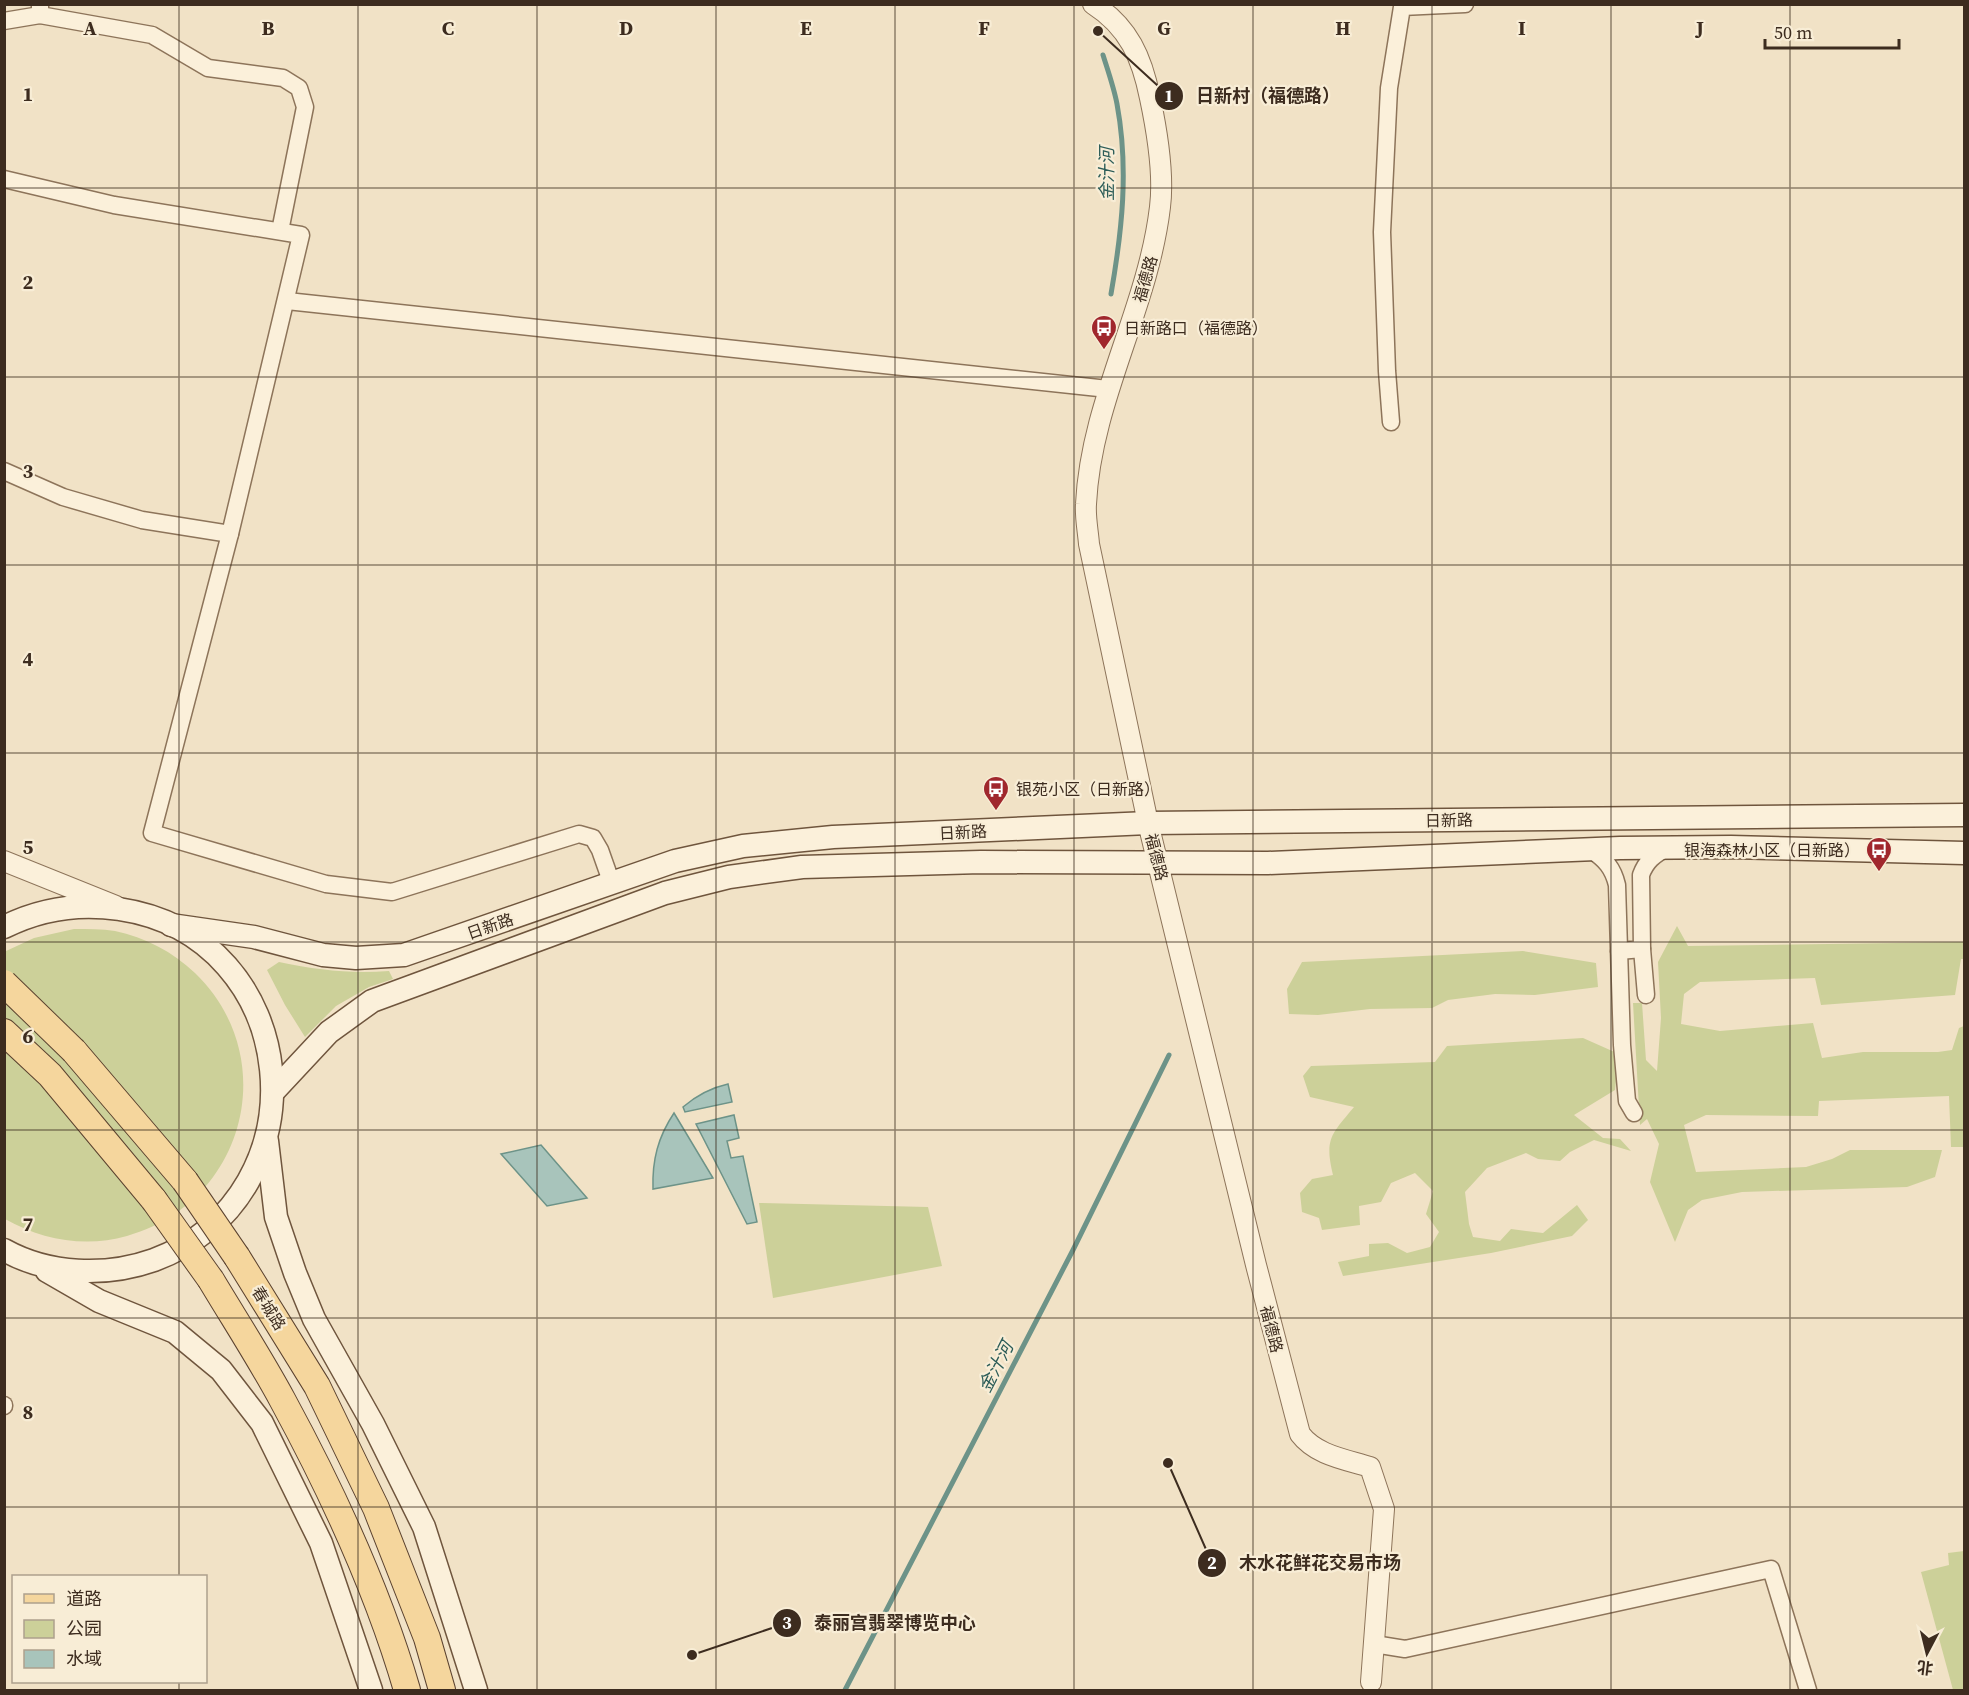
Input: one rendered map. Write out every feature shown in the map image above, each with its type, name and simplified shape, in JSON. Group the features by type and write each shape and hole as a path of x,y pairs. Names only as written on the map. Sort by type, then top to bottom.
{"main road":[{"name":"日新路","path":"1776,817 1965,800"},
{"name":"日新路","path":"171,925 254,937 323,955 356,958 404,955 675,861 743,846 833,837 1148,823 1965,815"},
{"name":"日新路","path":"1731,848 1965,837"},
{"name":"日新路","path":"273,1092 329,1032 372,1001 665,893 729,877 802,867 981,862 1268,863 1668,848 1965,853"},
{"path":"4,927 36,914 58,909 93,906 127,910 171,925 191,936 209,950 240,984 252,1004 265,1035 272,1069 272,1115 259,1159 236,1199 222,1216 204,1231 175,1250 144,1263 98,1271 75,1271 30,1261"},
{"name":"春城路","path":"4,983 74,1051 185,1181 237,1257 317,1386 376,1508 427,1638 442,1690"},
{"path":"4,1032 50,1075 154,1200 211,1280 283,1400 341,1515 394,1646 407,1690"},
{"path":"267,1137 276,1217 295,1273 314,1319 373,1424 424,1527 476,1690"},
{"path":"4,1250 30,1261 99,1301 175,1332 221,1370 262,1423 321,1543 372,1690"}],"street":[{"path":"1391,422 1382,232 1389,88 1402,7 1466,4"},
{"name":"福德路","path":"1099,6 1120,26 1134,47 1146,78 1153,112 1160,172 1160,205 1153,249 1143,289 1108,389 1091,459 1085,505 1089,544 1148,823 1258,1274 1300,1434 1316,1450 1370,1467 1384,1509 1371,1682"},
{"path":"4,21 40,10 152,35 208,68 283,78 299,88 305,107 280,231"},
{"path":"4,179 114,205 301,235 230,534 152,833 326,884 392,892 579,834 593,838 600,850 612,884"},
{"path":"287,301 1108,389"},
{"path":"4,471 63,497 142,520 230,534"},
{"path":"1646,995 1642,949 1641,875 1645,864 1656,854 1668,848"},
{"path":"1591,850 1605,859 1614,873 1617,885 1622,1045 1627,1101 1634,1113"},
{"path":"4,861 127,910"},
{"path":"1619,951 1642,949"},
{"path":"1374,1644 1405,1649 1772,1569 1808,1690"}],"green space":[{"path":"1677,926 1688,946 1964,942 1964,959 1961,959 1955,995 1821,1005 1815,978 1700,982 1684,994 1681,1024 1720,1031 1813,1023 1822,1058 1863,1052 1952,1050 1959,1028 1964,1026 1964,1147 1951,1147 1949,1096 1819,1101 1818,1116 1706,1115 1684,1125 1696,1172 1806,1167 1832,1159 1850,1150 1942,1150 1935,1177 1907,1187 1742,1192 1702,1200 1688,1210 1675,1242 1650,1182 1659,1144 1647,1119 1640,1125 1633,1003 1642,1003 1646,1060 1657,1071 1661,1018 1658,962"},
{"path":"74,929 110,930 148,941 168,952 195,973 222,1007 238,1045 243,1085 238,1124 224,1161 200,1193 167,1219 127,1236 111,1240 64,1240 34,1232 5,1219 4,952 34,938"},
{"path":"1523,951 1596,963 1598,987 1535,995 1495,994 1448,1000 1432,1008 1370,1009 1318,1015 1289,1014 1287,989 1302,962"},
{"path":"279,962 334,971 389,971 393,979 369,987 336,1006 305,1037 267,970"},
{"path":"1583,1038 1619,1054 1615,1090 1574,1115 1603,1138 1620,1139 1631,1151 1594,1140 1570,1152 1560,1161 1538,1159 1526,1153 1487,1168 1465,1192 1473,1237 1500,1241 1511,1229 1543,1233 1577,1205 1588,1220 1572,1236 1491,1253 1343,1276 1338,1262 1369,1256 1369,1244 1388,1243 1407,1253 1430,1247 1439,1232 1426,1214 1433,1191 1415,1173 1391,1183 1381,1202 1359,1206 1360,1225 1322,1230 1319,1218 1302,1212 1300,1193 1312,1179 1333,1175 1329,1153 1332,1137 1354,1107 1310,1097 1303,1076 1311,1066 1435,1062 1447,1046"},
{"path":"759,1203 928,1207 942,1266 773,1298"},
{"path":"1964,1551 1964,1690 1953,1690 1921,1572 1949,1565 1948,1553"}],"water":[{"path":"728,1084 732,1102 685,1112 683,1107 693,1099"},
{"path":"674,1113 713,1178 653,1189 657,1149"},
{"path":"734,1115 739,1138 727,1141 731,1158 743,1156 757,1222 747,1224 696,1124"},
{"path":"541,1145 587,1198 547,1206 501,1154"}],"waterway":[{"name":"金汁河","path":"1103,55 1117,104 1123,152 1123,200 1111,294"},
{"name":"金汁河","path":"845,1690 1073,1250 1169,1055"}],"place":[{"name":"日新村（福德路）","path":"1098,31"},
{"name":"日新路口（福德路）","path":"1104,351"},
{"name":"银苑小区（日新路）","path":"996,812"},
{"name":"银海森林小区（日新路）","path":"1879,873"},
{"name":"木水花鲜花交易市场","path":"1168,1463"},
{"name":"泰丽宫翡翠博览中心","path":"692,1655"}]}
